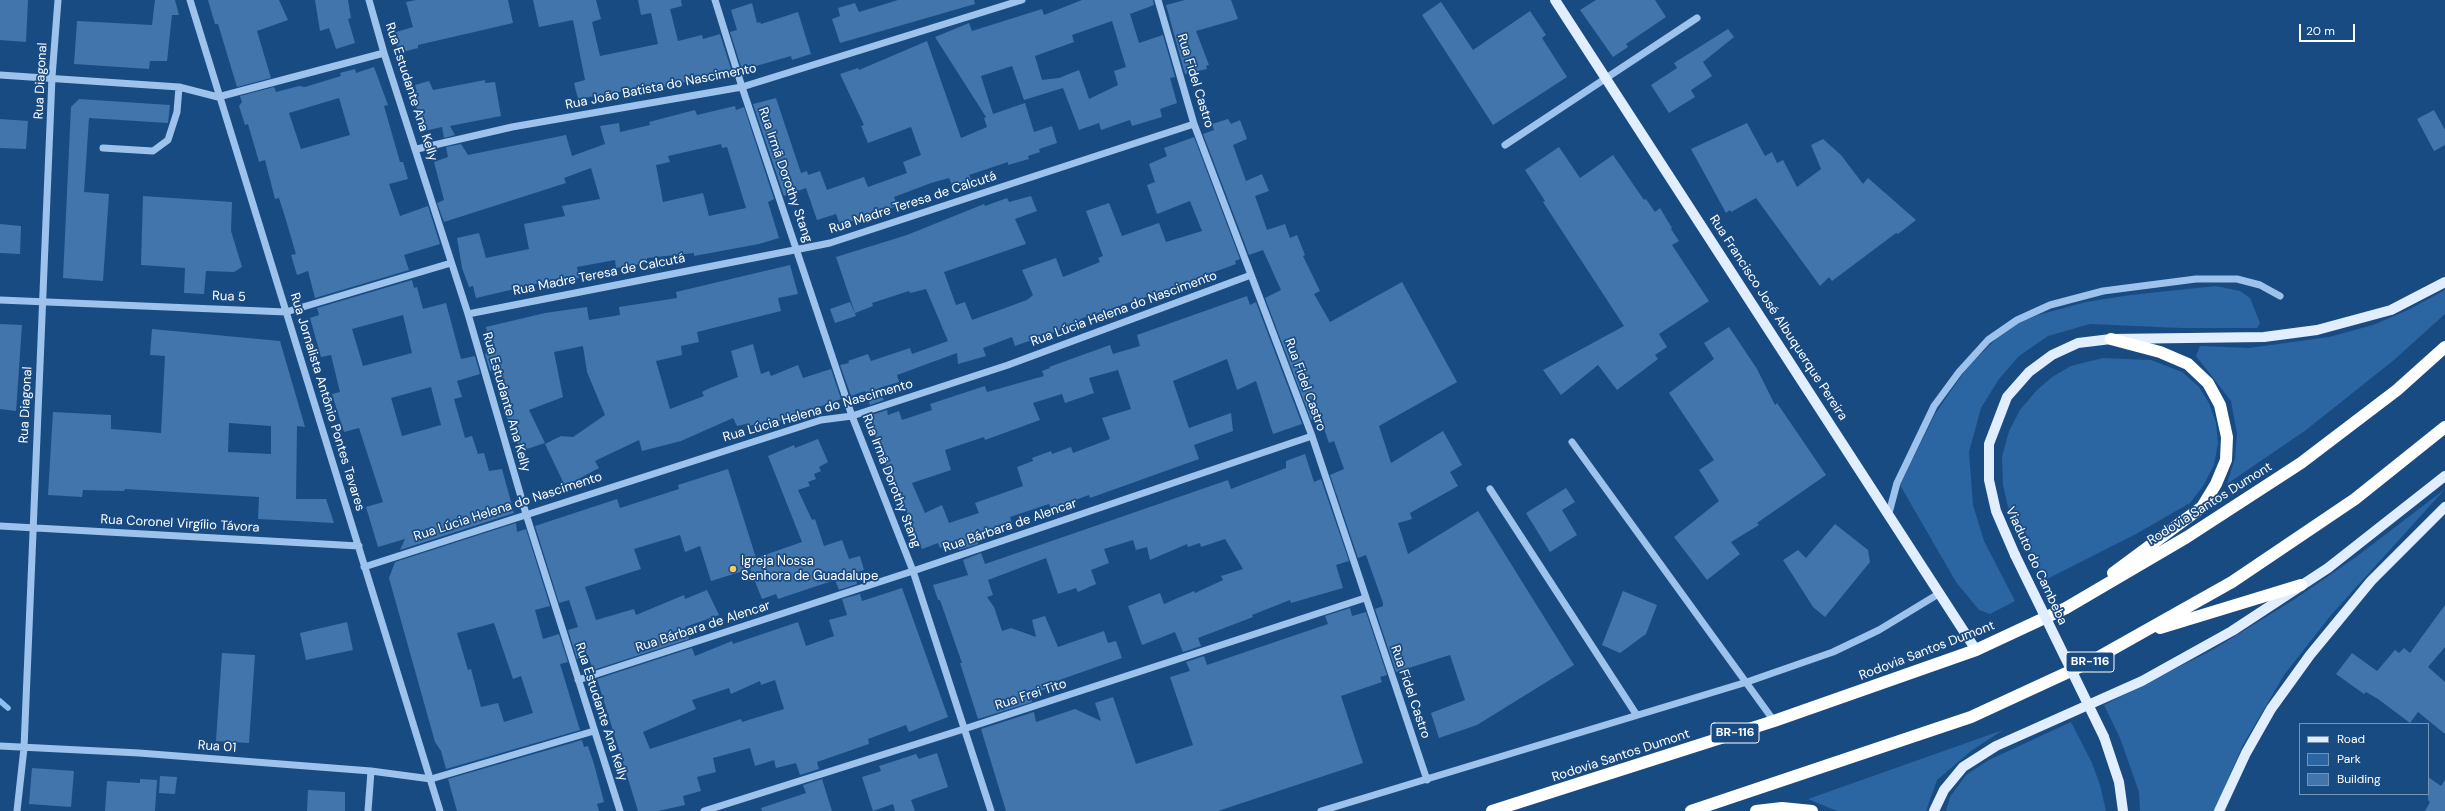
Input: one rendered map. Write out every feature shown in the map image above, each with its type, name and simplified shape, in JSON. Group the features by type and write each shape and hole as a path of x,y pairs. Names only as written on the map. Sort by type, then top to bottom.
{"highway":[{"path":"2066,608 2202,507 2216,484 2226,460 2227,437 2220,405 2208,383 2188,364 2160,352 2111,339"},
{"name":"Rodovia Santos Dumont","path":"1492,811 1774,721 1976,650 2066,608 2187,537 2301,462 2397,390 2445,347"},
{"name":"BR-116","path":"1691,811 1971,718 2088,663 2232,582 2355,499 2445,427"},
{"path":"2142,634 2302,585"},
{"path":"1756,811 1782,808 1812,811"}],"main road":[{"name":"Rua Francisco José Albuquerque Pereira","path":"1555,0 1889,513 1976,650"},
{"name":"Viaduto do Cambeba","path":"2123,811 2119,782 2104,737 2015,555 1996,511 1989,480 1989,444 1998,416 2007,397 2029,372 2052,355 2078,343 2111,339 2264,337 2317,330 2391,310 2445,282"},
{"path":"1934,811 1944,790 1963,767 1996,746 2142,681 2232,631 2328,568 2445,476"},
{"path":"2219,811 2246,753 2271,709 2310,655 2371,581 2445,507"}],"street":[{"name":"Rua Diagonal","path":"17,811 24,748 52,77 58,0"},
{"name":"Rua Jornalista Antônio Pontes Tavares","path":"190,0 218,97 359,546 364,567 440,811"},
{"name":"Rua Estudante Ana Kelly","path":"369,0 384,53 468,314 526,514 620,811"},
{"name":"Rua Irmã Dorothy Stang","path":"715,0 742,87 798,249 852,416 913,571 990,811"},
{"name":"Rua João Batista do Nascimento","path":"416,149 512,127 742,87 1022,0"},
{"name":"Rua Fidel Castro","path":"1158,0 1194,124 1312,436 1427,780"},
{"path":"1505,144 1697,18"},
{"path":"0,75 52,77 179,88 218,97 384,53"},
{"path":"104,148 153,152 168,140 177,112 179,88"},
{"name":"Rua Madre Teresa de Calcutá","path":"468,314 830,243 1194,124"},
{"name":"Rua 5","path":"0,300 286,312 451,263"},
{"name":"Rua Lúcia Helena do Nascimento","path":"364,567 821,420 852,416 1008,365 1251,275"},
{"path":"1889,513 1897,482 1934,406 1959,372 1983,345 2017,320 2050,305 2103,291 2196,279 2237,279 2260,285 2280,296"},
{"name":"Rua Bárbara de Alencar","path":"578,680 913,571 1312,436"},
{"path":"1572,442 1774,721"},
{"path":"1490,489 1636,714"},
{"name":"Rua Coronel Virgílio Távora","path":"0,526 359,546"},
{"path":"1321,811 1427,780 1636,714 1747,682 1833,652 1879,630 1940,593"},
{"name":"Rua Frei Tito","path":"704,811 964,730 1365,598"},
{"path":"431,779 594,731"},
{"name":"Rua 01","path":"0,746 139,753 371,771 431,779"},
{"path":"368,811 371,771"}],"green space":[{"path":"2216,286 2240,291 2250,298 2260,323 2257,328 2181,328 2090,324 2048,336 2019,356 1999,379 1981,408 1969,452 1973,505 1984,541 2015,601 1990,614 1979,610 1956,582 1900,485 1935,414 1966,369 1996,339 2021,321 2038,315 2086,302 2130,295"},
{"path":"2445,290 2445,314 2394,360 2306,430 2227,484 2235,458 2237,434 2231,401 2196,356 2200,346 2249,348 2329,337 2373,325 2408,310"},
{"path":"2103,358 2151,360 2182,372 2199,387 2209,403 2216,423 2218,443 2214,465 2203,486 2190,503 2136,534 2045,580 2008,507 2003,485 2002,457 2009,431 2020,410 2036,391 2052,377 2071,366"},
{"path":"2445,489 2331,615 2284,675 2243,745 2214,811 2140,811 2139,792 2120,738 2104,705 2214,649 2295,599 2356,557"},
{"path":"2071,722 2092,763 2100,785 2106,811 1946,811 1950,797 1966,775 1989,760"},
{"path":"2003,730 1971,751 1937,780 1926,811 1837,811 1808,799"}],"building":[{"path":"0,0 28,0 26,42 0,40"},
{"path":"155,0 175,0 179,15 172,15 167,61 150,61 149,69 74,64 77,21 152,25"},
{"path":"208,0 279,0 288,20 257,31 271,78 237,87 218,24 215,24"},
{"path":"315,0 348,0 351,18 348,19 355,43 336,49 329,28 320,31"},
{"path":"416,0 508,0 513,23 418,45 418,48 399,53 393,33 413,27 406,2"},
{"path":"533,0 596,0 601,19 592,22 600,56 658,44 651,13 641,15 638,0 681,0 682,6 670,9 678,41 702,35 703,39 720,34 732,72 648,90 647,87 578,99 574,83 585,80 573,20 539,27"},
{"path":"898,0 974,0 975,4 840,43 832,19 840,16 838,8 855,3 859,12"},
{"path":"1082,0 1153,0 1154,5 1130,14 1139,43 1163,35 1175,77 1170,78 1177,103 1160,109 1162,117 1132,126 1130,120 1101,130 1099,123 1079,130 1063,88 1024,100 1012,66 981,76 993,114 1025,103 1034,132 1052,126 1057,143 1039,149 1040,152 1028,156 1029,159 1008,165 1008,162 969,175 971,179 953,187 949,178 931,183 894,197 897,206 840,225 836,214 817,220 806,188 784,196 753,104 776,98 801,173 807,171 808,175 820,171 827,190 864,177 868,187 907,173 903,162 921,155 911,127 868,143 861,126 864,125 840,74 858,68 859,70 927,41 961,138 987,127 984,118 986,117 935,37 969,23 972,31 1042,9 1044,15","holes":["1112,21 1126,67 1114,71 1118,85 1089,99 1079,70 1059,78 1042,80 1035,56 1074,42 1072,35"]},
{"path":"1185,0 1231,0 1238,19 1196,31 1209,65 1206,66 1207,69 1185,74 1166,5"},
{"path":"1596,0 1655,0 1666,17 1626,44 1628,47 1613,57 1580,10"},
{"path":"1441,2 1473,50 1530,11 1546,35 1542,38 1567,77 1493,125 1422,15"},
{"path":"752,3 757,23 760,22 761,24 798,12 811,54 792,60 791,56 742,70 730,32 737,30 731,10"},
{"path":"1728,29 1734,37 1703,62 1712,76 1691,90 1695,97 1669,113 1651,85 1677,68 1674,63"},
{"path":"374,67 388,105 384,106 400,162 403,162 408,179 389,184 400,216 428,206 440,244 404,255 409,270 315,298 308,271 297,275 291,255 296,254 279,198 275,199 265,160 259,162 248,124 245,125 239,106 242,102 240,96 274,87 276,92 299,86 305,87 341,76 340,73 355,69 356,73","holes":["339,98 350,135 301,149 289,113"]},
{"path":"485,80 485,83 495,82 501,116 450,126 455,135 444,138 442,127 424,131 414,100 413,92 417,91 415,85 429,81 433,90"},
{"path":"79,99 170,105 168,123 89,118 84,192 109,194 103,281 63,278 71,107"},
{"path":"735,106 736,110 744,107 774,199 768,202 779,238 759,244 694,256 694,253 647,258 647,263 616,268 615,260 577,267 579,278 557,282 557,279 476,298 473,286 469,287 462,268 457,238 479,233 486,258 529,249 524,224 565,216 562,206 600,199 591,168 564,178 566,183 444,222 437,203 444,200 434,162 448,157 446,147 461,144 468,155 566,135 572,156 605,144 600,126 619,123 620,132 650,125 649,122 695,110 697,115","holes":["721,144 722,148 727,147 746,208 709,216 703,193 663,202 656,165 670,162 668,156"]},
{"path":"2434,110 2445,130 2445,145 2434,151 2417,119"},
{"path":"0,119 28,121 26,149 0,148"},
{"path":"1228,119 1231,124 1240,120 1247,139 1233,145 1246,181 1262,174 1269,191 1255,196 1267,230 1285,224 1290,238 1297,235 1305,255 1303,256 1320,291 1314,294 1330,322 1402,282 1457,382 1379,426 1391,463 1443,431 1462,465 1450,472 1458,486 1410,513 1412,519 1398,523 1408,554 1478,511 1574,665 1477,725 1439,738 1431,713 1465,700 1450,655 1396,672 1375,609 1383,606 1383,603 1366,555 1358,558 1330,475 1344,469 1334,441 1329,443 1320,417 1311,420 1265,298 1281,290 1263,250 1249,255 1203,134 1214,130 1212,124"},
{"path":"1747,123 1765,156 1772,152 1777,163 1783,160 1797,187 1821,169 1811,145 1823,139 1841,155 1863,184 1868,178 1916,220 1898,234 1896,233 1832,281 1829,277 1820,286 1756,198 1731,212 1730,210 1726,213 1691,149"},
{"path":"1194,137 1240,259 1235,261 1236,264 1206,275 1206,277 1080,319 1082,322 1015,346 1012,337 983,348 986,356 958,364 957,353 897,375 899,382 879,388 884,400 870,405 865,391 851,396 840,365 849,363 848,361 868,354 871,361 910,348 912,354 948,341 926,289 910,293 909,291 872,303 873,306 855,313 836,257 907,235 984,204 985,206 1007,198 1009,202 1031,196 1037,211 1015,219 1026,244 944,272 956,305 965,302 972,320 1027,300 1033,295 1022,270 1056,258 1063,277 1100,262 1098,258 1103,256 1086,211 1109,203 1122,236 1159,223 1166,242 1202,231 1190,201 1157,214 1147,185 1155,182 1149,164 1167,156 1164,148"},
{"path":"1559,147 1580,178 1613,155 1644,200 1646,199 1655,212 1660,208 1679,241 1672,245 1709,301 1659,334 1667,347 1655,355 1658,359 1617,390 1598,365 1561,395 1543,370 1624,326 1543,202 1545,201 1525,170"},
{"path":"143,196 232,202 231,231 242,267 234,272 206,271 204,294 184,293 185,268 141,265"},
{"path":"0,224 21,226 20,254 0,253"},
{"path":"790,265 798,294 778,298 781,311 697,332 699,342 681,346 682,355 656,361 670,409 704,396 702,392 738,377 731,351 753,344 761,374 769,371 771,376 798,365 803,378 831,369 841,399 777,422 776,418 747,427 746,424 737,426 733,418 681,441 642,451 639,440 595,461 599,468 565,486 545,444 561,436 573,437 605,415 587,372 583,346 554,352 563,397 529,410 545,443 521,451 511,429 513,428 506,416 495,369 490,371 485,354 491,352 486,327 545,313 587,307 589,320 620,315 619,307 677,298 676,292"},
{"path":"412,280 414,288 417,287 423,309 446,303 461,359 475,356 480,374 457,381 462,397 454,399 465,438 472,436 478,454 484,453 489,471 502,469 514,513 400,550 405,539 378,547 366,507 383,502 359,428 344,432 332,394 340,392 331,355 321,357 310,318 319,315 317,308","holes":["403,315 412,353 363,366 352,329","431,387 441,425 402,436 391,398"]},
{"path":"1247,296 1250,305 1256,302 1302,424 1273,434 1256,381 1237,390 1227,359 1173,381 1189,428 1231,413 1233,431 1194,445 1199,459 1090,498 1089,495 1051,509 1049,504 1010,517 1012,523 975,534 978,544 959,550 956,541 940,548 938,543 922,549 897,488 894,489 868,416 887,410 888,415 899,411 902,420 932,410 930,404 985,386 987,392 1044,376 1042,371 1050,368 1049,367 1110,345 1113,354 1140,346 1137,335","holes":["1118,370 1131,409 1102,418 1110,439 1073,453 1071,447 1052,454 1051,451 1032,458 1033,461 1017,467 1023,486 975,503 979,513 949,523 942,505 925,513 912,483 951,470 945,450 984,437 985,440 1040,420 1033,403 1062,394 1065,403 1094,393 1089,378"]},
{"path":"850,302 856,316 835,323 830,309"},
{"path":"0,324 22,325 16,411 0,409"},
{"path":"1729,327 1757,369 1775,405 1777,403 1826,475 1757,523 1759,525 1731,542 1740,554 1707,580 1674,537 1719,501 1699,470 1714,460 1669,393 1714,359 1704,343"},
{"path":"152,329 280,341 305,427 297,426 296,499 326,499 334,523 258,519 259,497 125,489 124,491 83,490 82,497 48,495 53,412 111,415 111,429 161,433 165,356 150,355","holes":["229,423 271,426 271,454 228,452"]},
{"path":"818,439 828,462 819,467 821,471 814,474 816,479 808,482 810,486 798,490 812,520 815,519 824,546 842,540 849,559 860,556 864,570 854,573 857,584 839,590 835,580 778,599 776,594 762,599 750,569 711,581 700,546 685,552 680,535 634,549 641,569 585,587 596,620 634,609 636,615 684,595 685,599 707,590 719,615 685,627 689,639 593,670 588,655 577,659 568,630 578,627 569,600 559,603 535,526 617,499 620,508 679,489 678,485 728,469 756,558 802,542 768,456 794,445 795,448"},
{"path":"1305,454 1314,482 1321,479 1349,561 1336,565 1343,588 1291,603 1290,600 1252,615 1253,617 1198,638 1201,646 1183,652 1175,632 1142,645 1128,606 1160,593 1164,604 1194,591 1195,593 1223,580 1221,576 1243,569 1225,539 1201,547 1200,543 1188,547 1187,544 1150,560 1147,547 1136,550 1133,540 1104,549 1109,563 1091,570 1096,584 1078,592 1076,588 1058,594 1046,558 988,580 993,595 987,597 994,607 1002,631 1011,628 1036,637 1032,620 1045,616 1058,647 1104,631 1108,643 1116,641 1122,658 1048,684 1049,688 1030,694 1032,702 978,719 960,663 962,663 940,600 938,600 933,585 968,575 963,560 981,553 985,564 1228,480 1231,489 1286,468 1286,461"},
{"path":"1566,488 1575,502 1562,510 1577,535 1550,552 1526,513"},
{"path":"516,523 517,532 526,529 550,606 535,610 543,639 559,634 568,662 560,664 580,730 446,769 441,751 435,742 389,578 395,562","holes":["494,623 513,679 521,676 533,713 504,722 498,703 481,707 471,669 468,670 457,633"]},
{"path":"1835,524 1868,550 1870,562 1825,617 1813,607 1783,560 1798,550 1806,558"},
{"path":"902,588 948,717 909,732 906,725 868,739 869,744 817,762 819,769 800,775 796,763 776,768 774,760 755,766 750,748 713,758 716,772 697,777 701,791 683,796 685,805 658,811 638,811 597,679 692,648 695,656 732,641 733,644 798,622 806,646 834,636 829,620 847,615 842,599 860,594 862,601","holes":["775,680 784,709 742,722 741,719 650,749 643,732 696,709 692,700 729,688 731,694 760,681 761,685"]},
{"path":"1623,591 1657,605 1646,634 1620,653 1602,645"},
{"path":"2445,605 2445,647 2428,667 2445,682 2445,734 2418,712 2410,723 2378,699 2366,692 2364,694 2336,674 2352,653 2377,671 2395,650 2399,653 2404,648 2410,653"},
{"path":"1350,608 1352,616 1366,612 1387,675 1380,677 1382,682 1341,696 1363,763 1218,811 1006,811 981,729 1034,712 1036,722 1075,709 1101,721 1095,703 1113,697 1136,764 1193,745 1170,677 1190,671 1186,662 1204,656 1207,665 1328,624 1325,616"},
{"path":"347,622 353,650 306,660 300,633"},
{"path":"222,653 255,655 249,743 216,741"},
{"path":"582,740 584,747 588,746 604,802 597,804 599,811 457,811 448,779"},
{"path":"937,753 948,787 911,800 915,811 895,811 893,804 873,811 862,777 881,771 879,766 916,754 919,759"},
{"path":"32,768 74,771 71,807 29,804"},
{"path":"160,776 177,777 175,794 159,793"},
{"path":"2429,778 2441,786 2445,780 2445,811 2425,811 2430,802 2428,800"},
{"path":"140,779 157,780 155,811 105,811 107,781 140,783"},
{"path":"822,779 832,811 762,811 761,808 806,793 803,785"},
{"path":"308,790 345,792 345,811 307,811"}],"waterway":[{"path":"0,701 8,708"}],"place":[{"name":"Igreja Nossa Senhora de Guadalupe","path":"733,569"}]}
